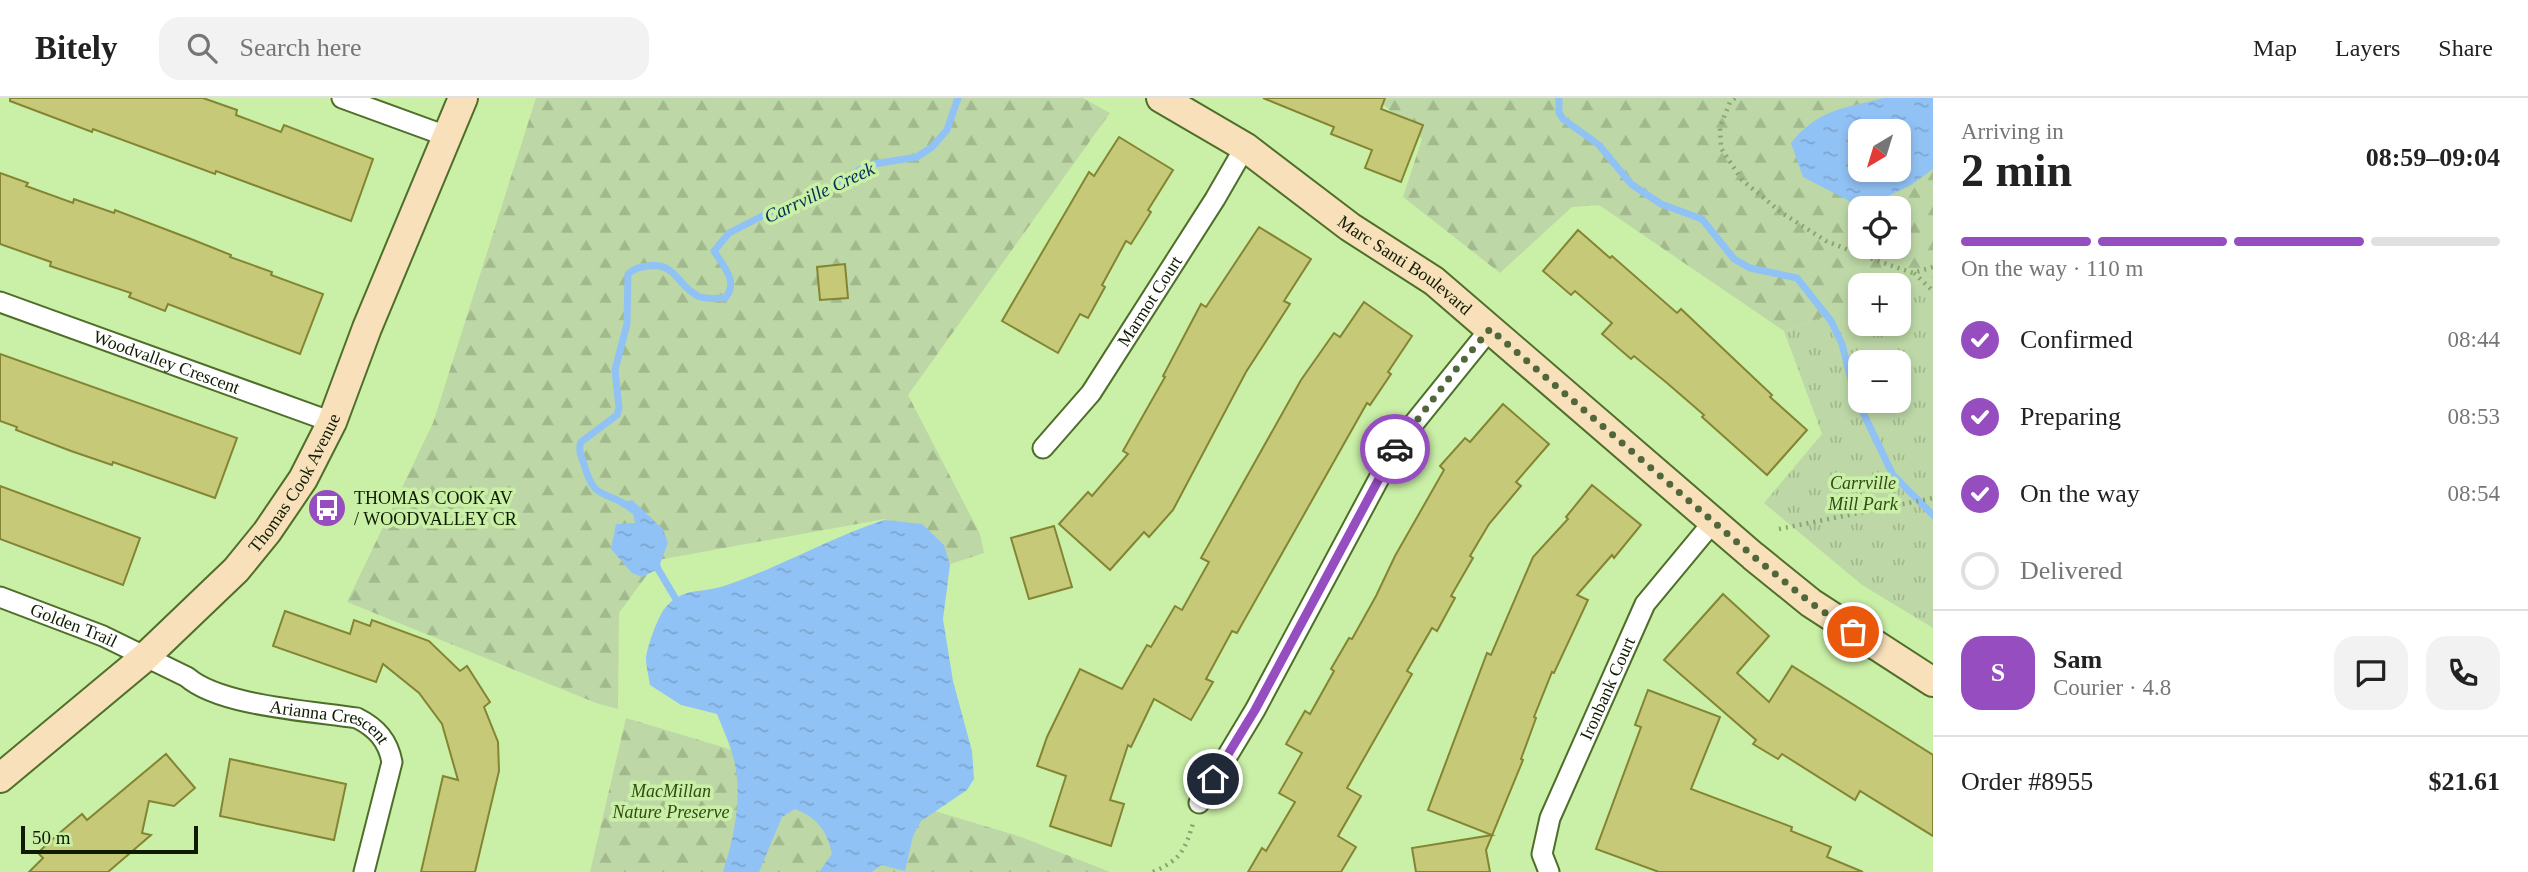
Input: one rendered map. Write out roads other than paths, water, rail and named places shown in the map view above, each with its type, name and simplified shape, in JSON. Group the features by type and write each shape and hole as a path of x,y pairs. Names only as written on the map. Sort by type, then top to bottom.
{"street":[{"path":"342,98 449,136"},
{"name":"Thomas Cook Avenue","path":"0,778 144,658 236,570 267,532 303,479 332,422 367,328 463,98"},
{"name":"Marc Santi Boulevard","path":"1161,98 1245,147 1350,227 1434,281 1811,603 1933,682"},
{"name":"Marmot Court","path":"1043,448 1091,393 1215,199 1245,147"},
{"name":"Woodvalley Crescent","path":"0,302 332,422"},
{"path":"1199,803 1255,710 1398,443 1490,329"},
{"name":"Ironbank Court","path":"1549,872 1542,854 1550,818 1645,604 1713,522"},
{"name":"Golden Trail","path":"0,597 103,636 144,658"},
{"name":"Arianna Crescent","path":"144,658 234,699 357,718 378,732 389,746 392,762 364,872"}],"water":[{"path":"1884,98 1933,98 1933,169 1911,185 1888,196 1848,196 1848,200 1803,177 1791,143 1811,123 1845,108"},
{"path":"632,500 663,529 668,543 658,569 642,577 632,573 611,549 616,524 635,523 632,510 623,502"},
{"path":"884,520 922,524 944,545 950,565 943,619 953,681 972,751 974,779 967,790 921,821 913,836 905,871 881,865 872,872 819,872 832,854 827,838 815,821 795,809 782,817 759,872 723,872 736,817 738,788 734,760 717,714 681,705 650,685 646,658 659,618 665,608 679,596 744,579"}],"waterway":[{"name":"Carrville Creek","path":"633,510 602,494 592,485 580,453 581,442 617,415 619,408 615,370 627,324 628,274 642,267 665,267 698,296 725,298 731,286 730,280 714,251 729,233 774,210 817,195 868,165 917,157 932,147 947,130 958,98"},
{"path":"1559,98 1559,113 1563,119 1599,145 1631,184 1661,204 1702,219 1734,259 1750,268 1797,278 1831,321 1842,344 1855,396 1893,475 1933,515"},
{"name":"Carrville Creek","path":"656,561 680,606"}],"place":[{"name":"THOMAS COOK AV / WOODVALLEY CR","path":"327,508"}],"park label":[{"name":"Carrville Mill Park","path":"1863,493"},
{"name":"MacMillan Nature Preserve","path":"671,801"}]}
